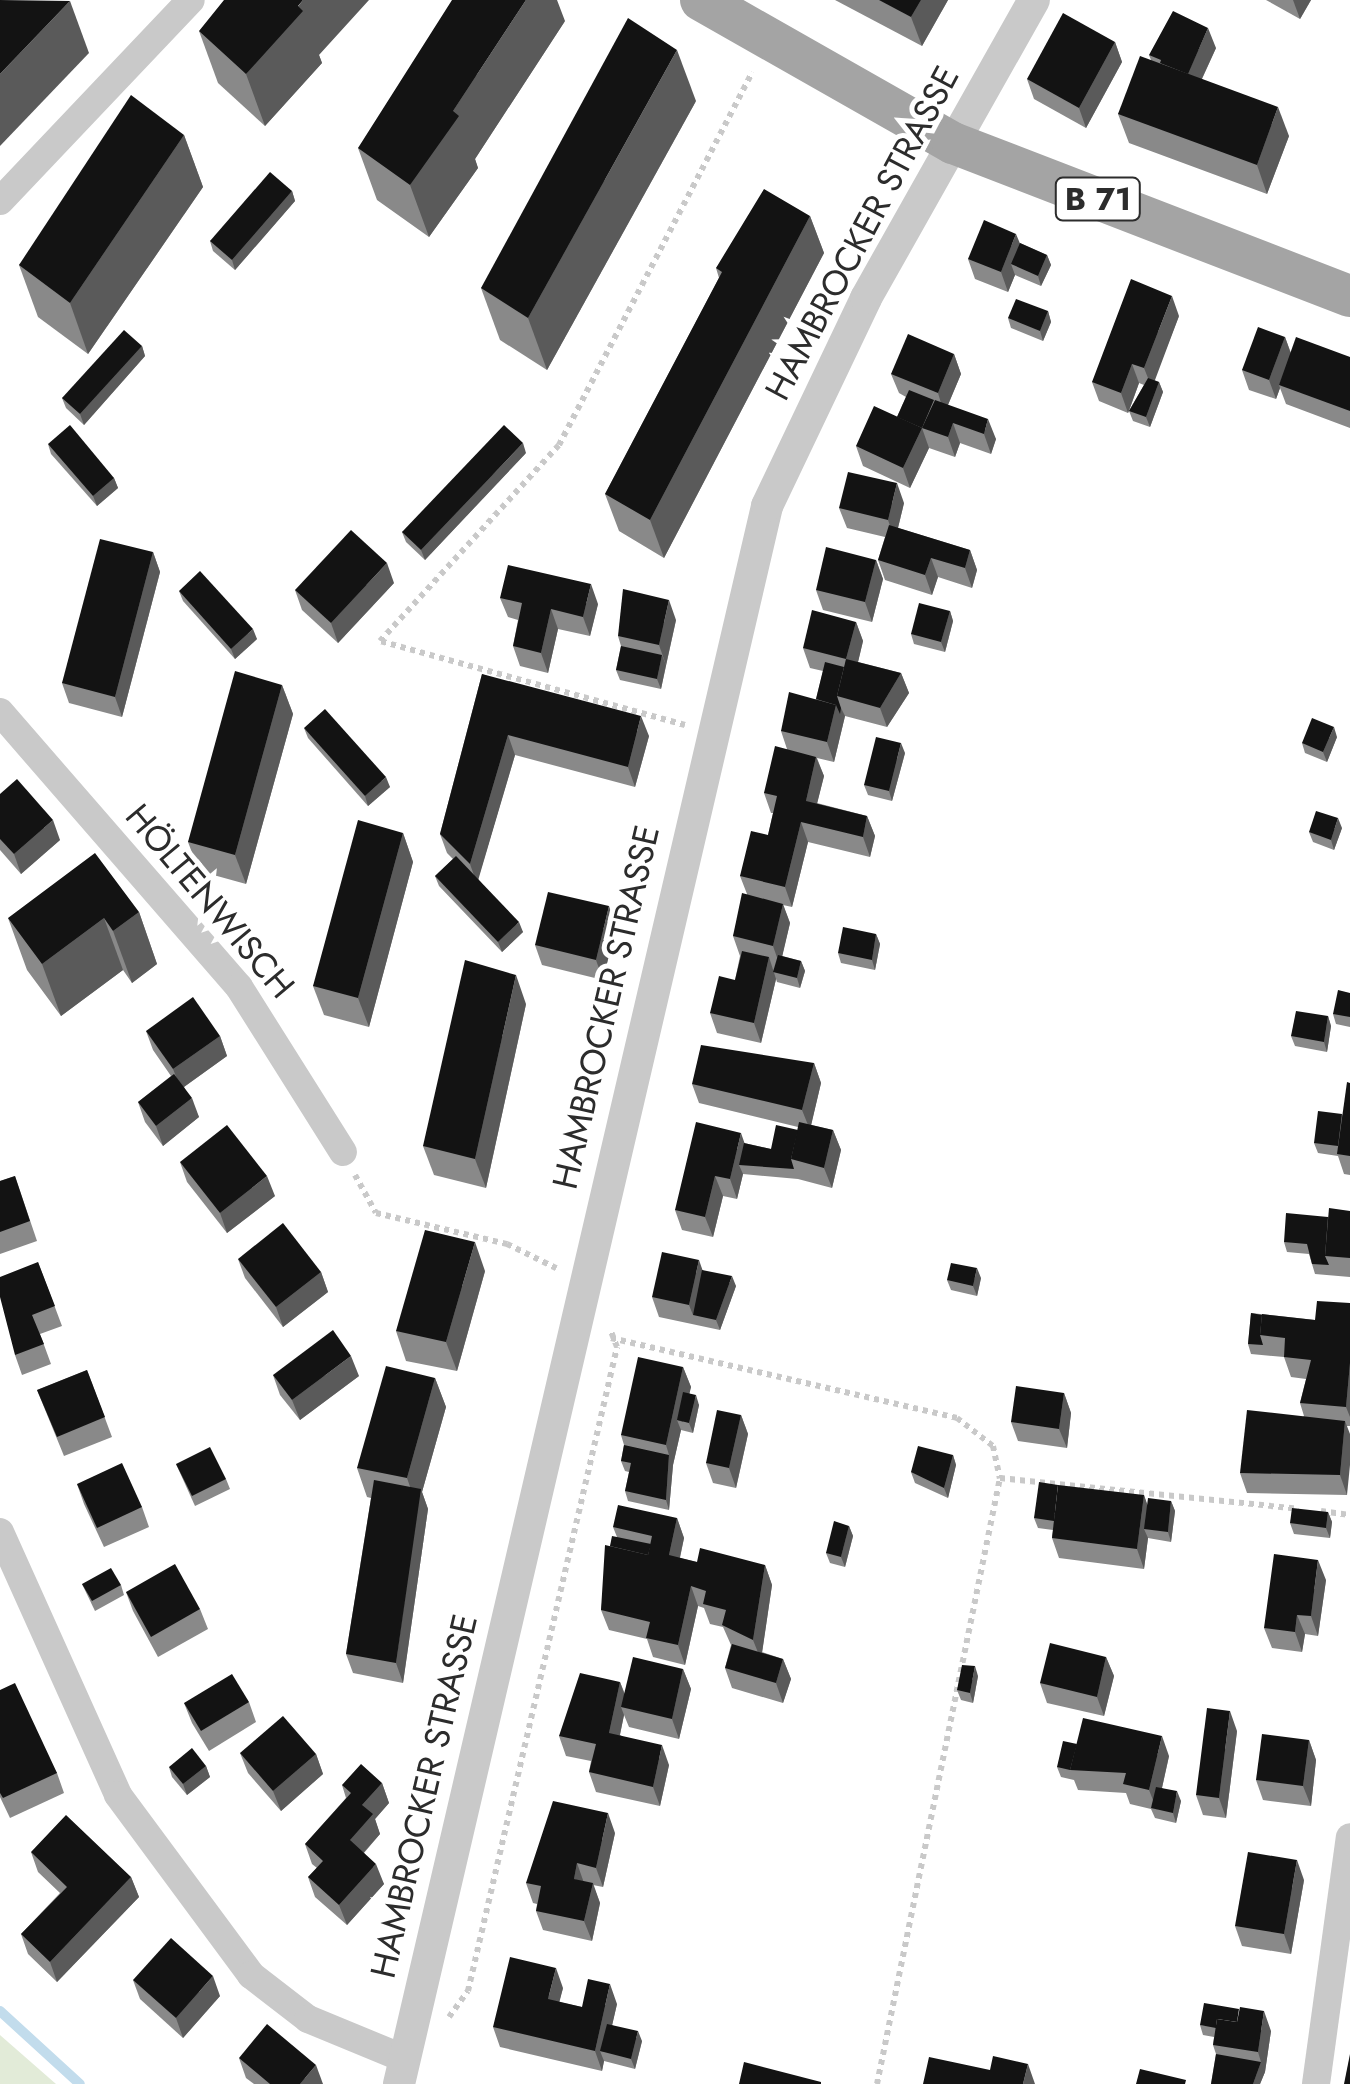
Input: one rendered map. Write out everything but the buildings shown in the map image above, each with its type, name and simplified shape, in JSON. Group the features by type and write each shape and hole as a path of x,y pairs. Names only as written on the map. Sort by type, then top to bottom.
{"main road":[{"name":"B 71","path":"701,0 766,44 953,143 1350,296"}],"street":[{"path":"0,201 191,0"},
{"name":"HAMBROCKER STRASSE","path":"402,2071 767,506 953,143 1034,0"},
{"name":"HÖLTENWISCH","path":"0,712 239,987 343,1152"},
{"path":"0,1532 118,1794 251,1975 308,2020 402,2071"},
{"path":"1316,2084 1350,1837"}],"path":[{"path":"712,733 380,641 559,444 766,44"},
{"path":"343,1152 376,1212 506,1244 562,1272"},
{"path":"446,2022 468,1990 613,1338 607,1320"},
{"path":"573,1329 956,1418 994,1446 1000,1478 877,2084"},
{"path":"1000,1478 1350,1514"}],"green space":[{"path":"0,2035 56,2084 0,2084"}],"waterway":[{"path":"0,2011 80,2084"}]}
